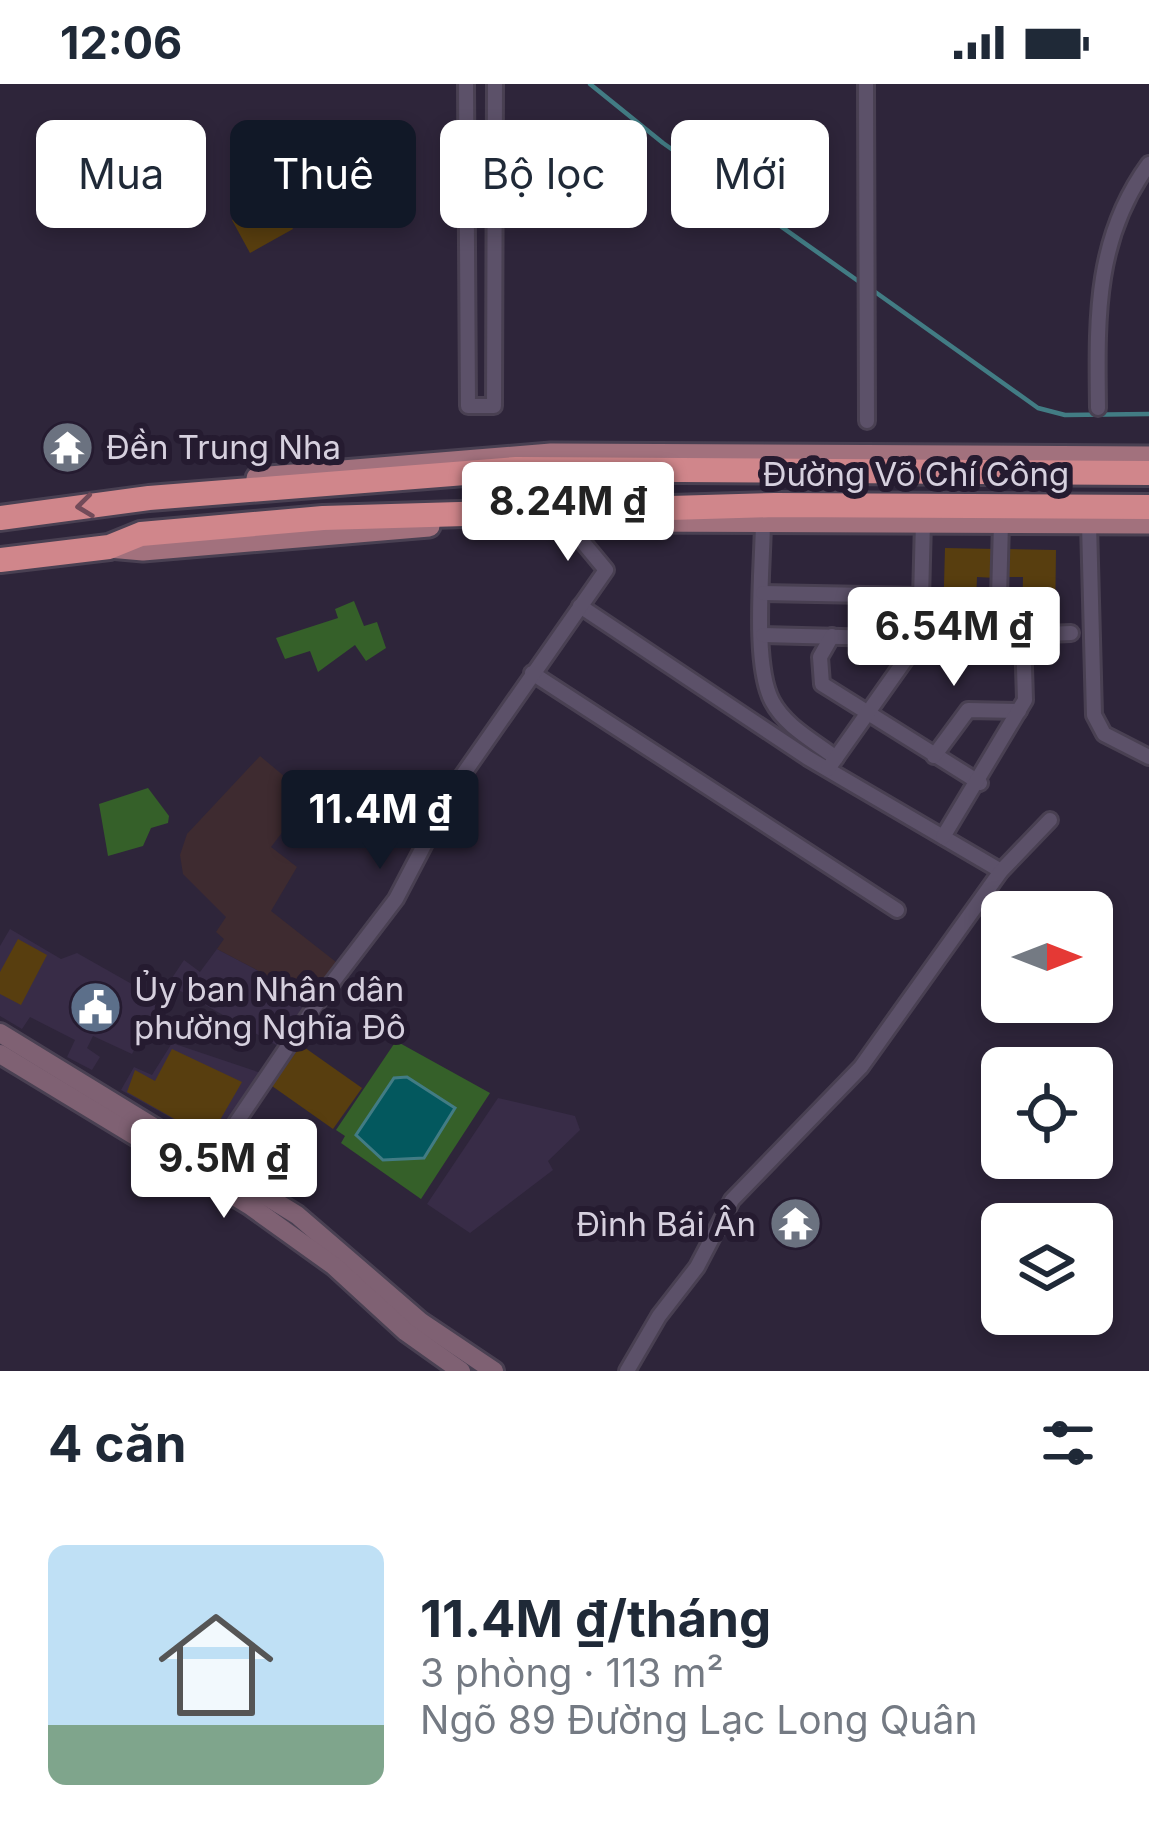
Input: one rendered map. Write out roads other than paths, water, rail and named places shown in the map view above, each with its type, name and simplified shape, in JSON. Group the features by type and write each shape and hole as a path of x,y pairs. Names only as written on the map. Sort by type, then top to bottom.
{"highway":[{"name":"Đường Võ Chí Công","path":"0,518 171,496 516,469 1149,473"},
{"name":"Đường Võ Chí Công","path":"0,560 109,547 141,534 491,510 1149,507"}],"main road":[{"name":"Đường Võ Chí Công","path":"171,496 218,482 551,454 1149,457"},
{"name":"Đường Võ Chí Công","path":"109,547 143,550 326,531 567,523 763,519 1149,524"},
{"path":"0,1033 136,1125 338,1246 394,1310 461,1371"},
{"path":"0,1054 211,1160 254,1197"},
{"path":"394,1310 494,1371"}],"street":[{"path":"466,84 468,406 494,406 495,84"},
{"path":"866,84 867,422"},
{"path":"1097,408 1102,267 1117,218 1149,164"},
{"path":"763,519 764,635 771,699 832,763"},
{"path":"832,763 920,639 923,521"},
{"path":"211,1160 322,996 396,898 428,831 606,570 567,523"},
{"path":"998,635 1001,523"},
{"path":"1089,524 1094,715 1104,734 1149,757"},
{"path":"764,593 921,596"},
{"path":"580,606 1000,871"},
{"path":"764,635 920,639 1071,633"},
{"path":"943,837 980,783 1024,700 1023,634"},
{"path":"832,636 820,657 819,679 980,783"},
{"path":"532,674 897,910"},
{"path":"934,756 968,710 1019,711"},
{"path":"628,1371 659,1316 697,1267 732,1200 861,1066 1000,871 1050,820"}],"waterway":[{"path":"590,84 663,143 861,283"},
{"path":"871,289 1038,408 1065,415 1149,414"}],"place":[{"name":"Đền Trung Nha","path":"67,447"},
{"name":"Ủy ban Nhân dân phường Nghĩa Đô","path":"95,1008"},
{"name":"Đình Bái Ân","path":"795,1224"}]}
